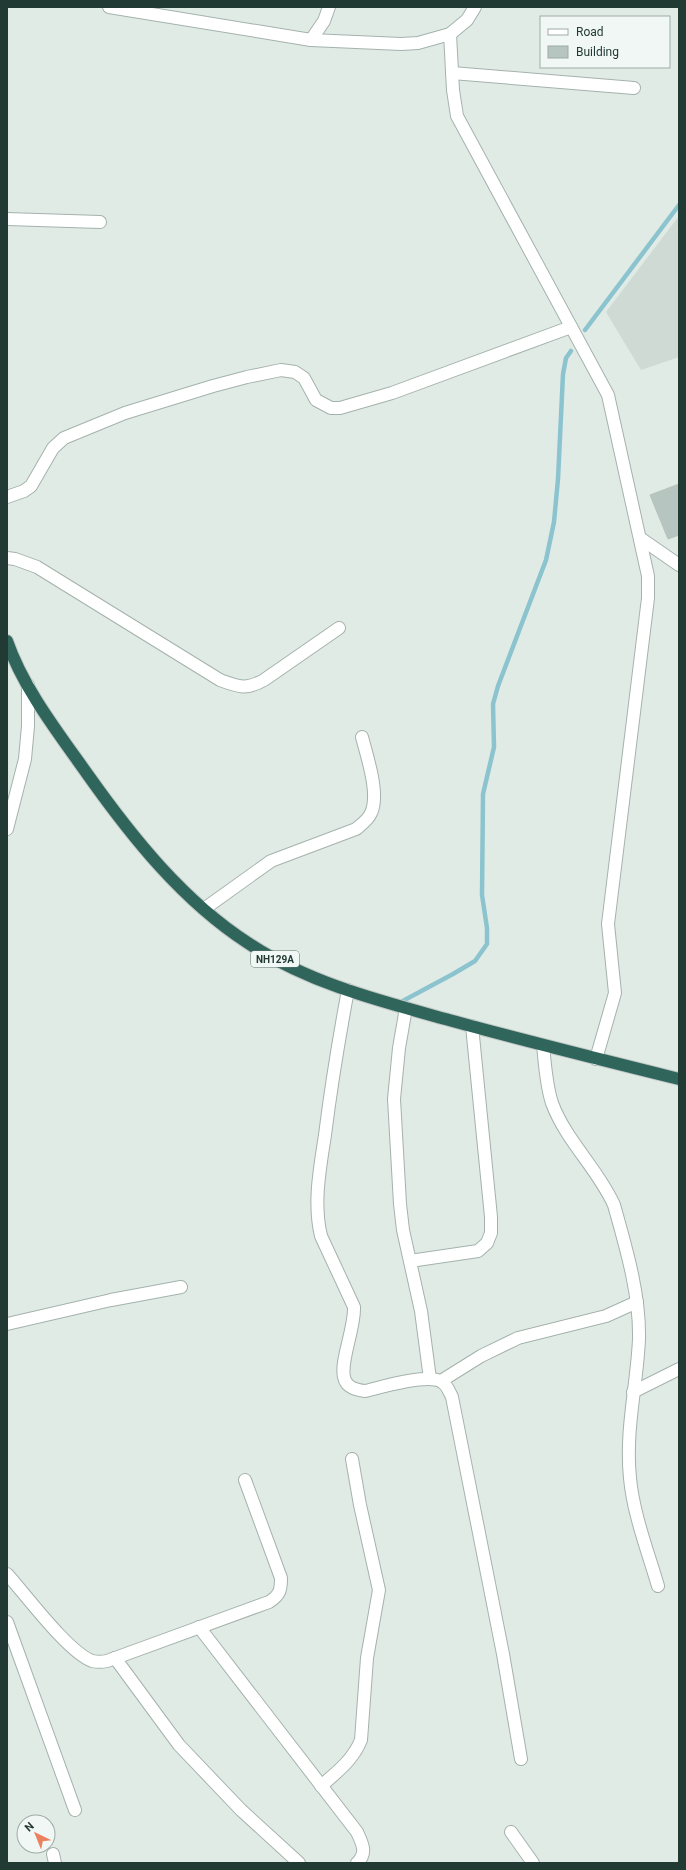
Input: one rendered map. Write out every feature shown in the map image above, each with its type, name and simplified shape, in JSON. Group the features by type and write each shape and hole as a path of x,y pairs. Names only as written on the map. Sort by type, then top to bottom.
{"highway":[{"name":"NH129A","path":"7,641 28,685 63,740 98,790 163,869 204,909 248,943 310,977 348,990 472,1026 596,1059 679,1079"}],"street":[{"path":"109,7 311,40 418,43 450,34 466,20 475,7"},
{"path":"311,40 324,21 329,7"},
{"path":"450,34 455,106 463,128 608,395 648,576 648,598 608,924 615,993 596,1059"},
{"path":"452,73 634,88"},
{"path":"7,219 100,222"},
{"path":"7,497 24,491 31,486 45,459 53,448 64,438 125,413 247,377 281,370 295,372 304,378 316,400 331,408 340,408 392,393 571,327"},
{"path":"640,538 679,565"},
{"path":"7,558 15,559 37,567 220,680 237,686 251,687 264,680 339,628"},
{"path":"7,829 25,759 28,726 28,685"},
{"path":"204,909 271,862 356,829 366,821 372,813 374,799 362,737"},
{"path":"348,990 334,1069 318,1180 318,1224 321,1236 354,1307 355,1318 344,1368 344,1378 347,1385 355,1390 365,1391 435,1380 511,1340 606,1316 637,1302"},
{"path":"406,1008 398,1048 394,1099 400,1204 403,1230 435,1380 448,1388 452,1397 503,1654 521,1759"},
{"path":"410,1262 478,1251 487,1243 491,1233 491,1217 472,1026"},
{"path":"543,1045 548,1090 555,1109 570,1137 608,1191 614,1205 637,1302 639,1340 629,1440 630,1477 633,1495 658,1586"},
{"path":"7,1324 111,1300 181,1287"},
{"path":"633,1392 679,1369"},
{"path":"321,1786 350,1759 356,1752 361,1740 366,1658 378,1604 379,1590 376,1572 360,1505 352,1459"},
{"path":"7,1574 74,1650 91,1660 98,1662 115,1658 269,1602 276,1598 281,1590 281,1578 245,1480"},
{"path":"7,1622 75,1810"},
{"path":"199,1627 357,1832 364,1847 364,1854 358,1863"},
{"path":"115,1658 158,1718 194,1762 241,1810 299,1863"},
{"path":"511,1832 533,1863"}],"shaded area":[{"path":"679,216 679,357 641,370 606,312"}],"building":[{"path":"679,484 679,535 668,539 650,495"}],"waterway":[{"path":"585,330 679,205"},
{"path":"399,1003 475,961 487,944 487,928 482,895 483,794 494,747 493,704 498,686 546,560 554,522 558,479 563,374 566,358 571,351"}]}
